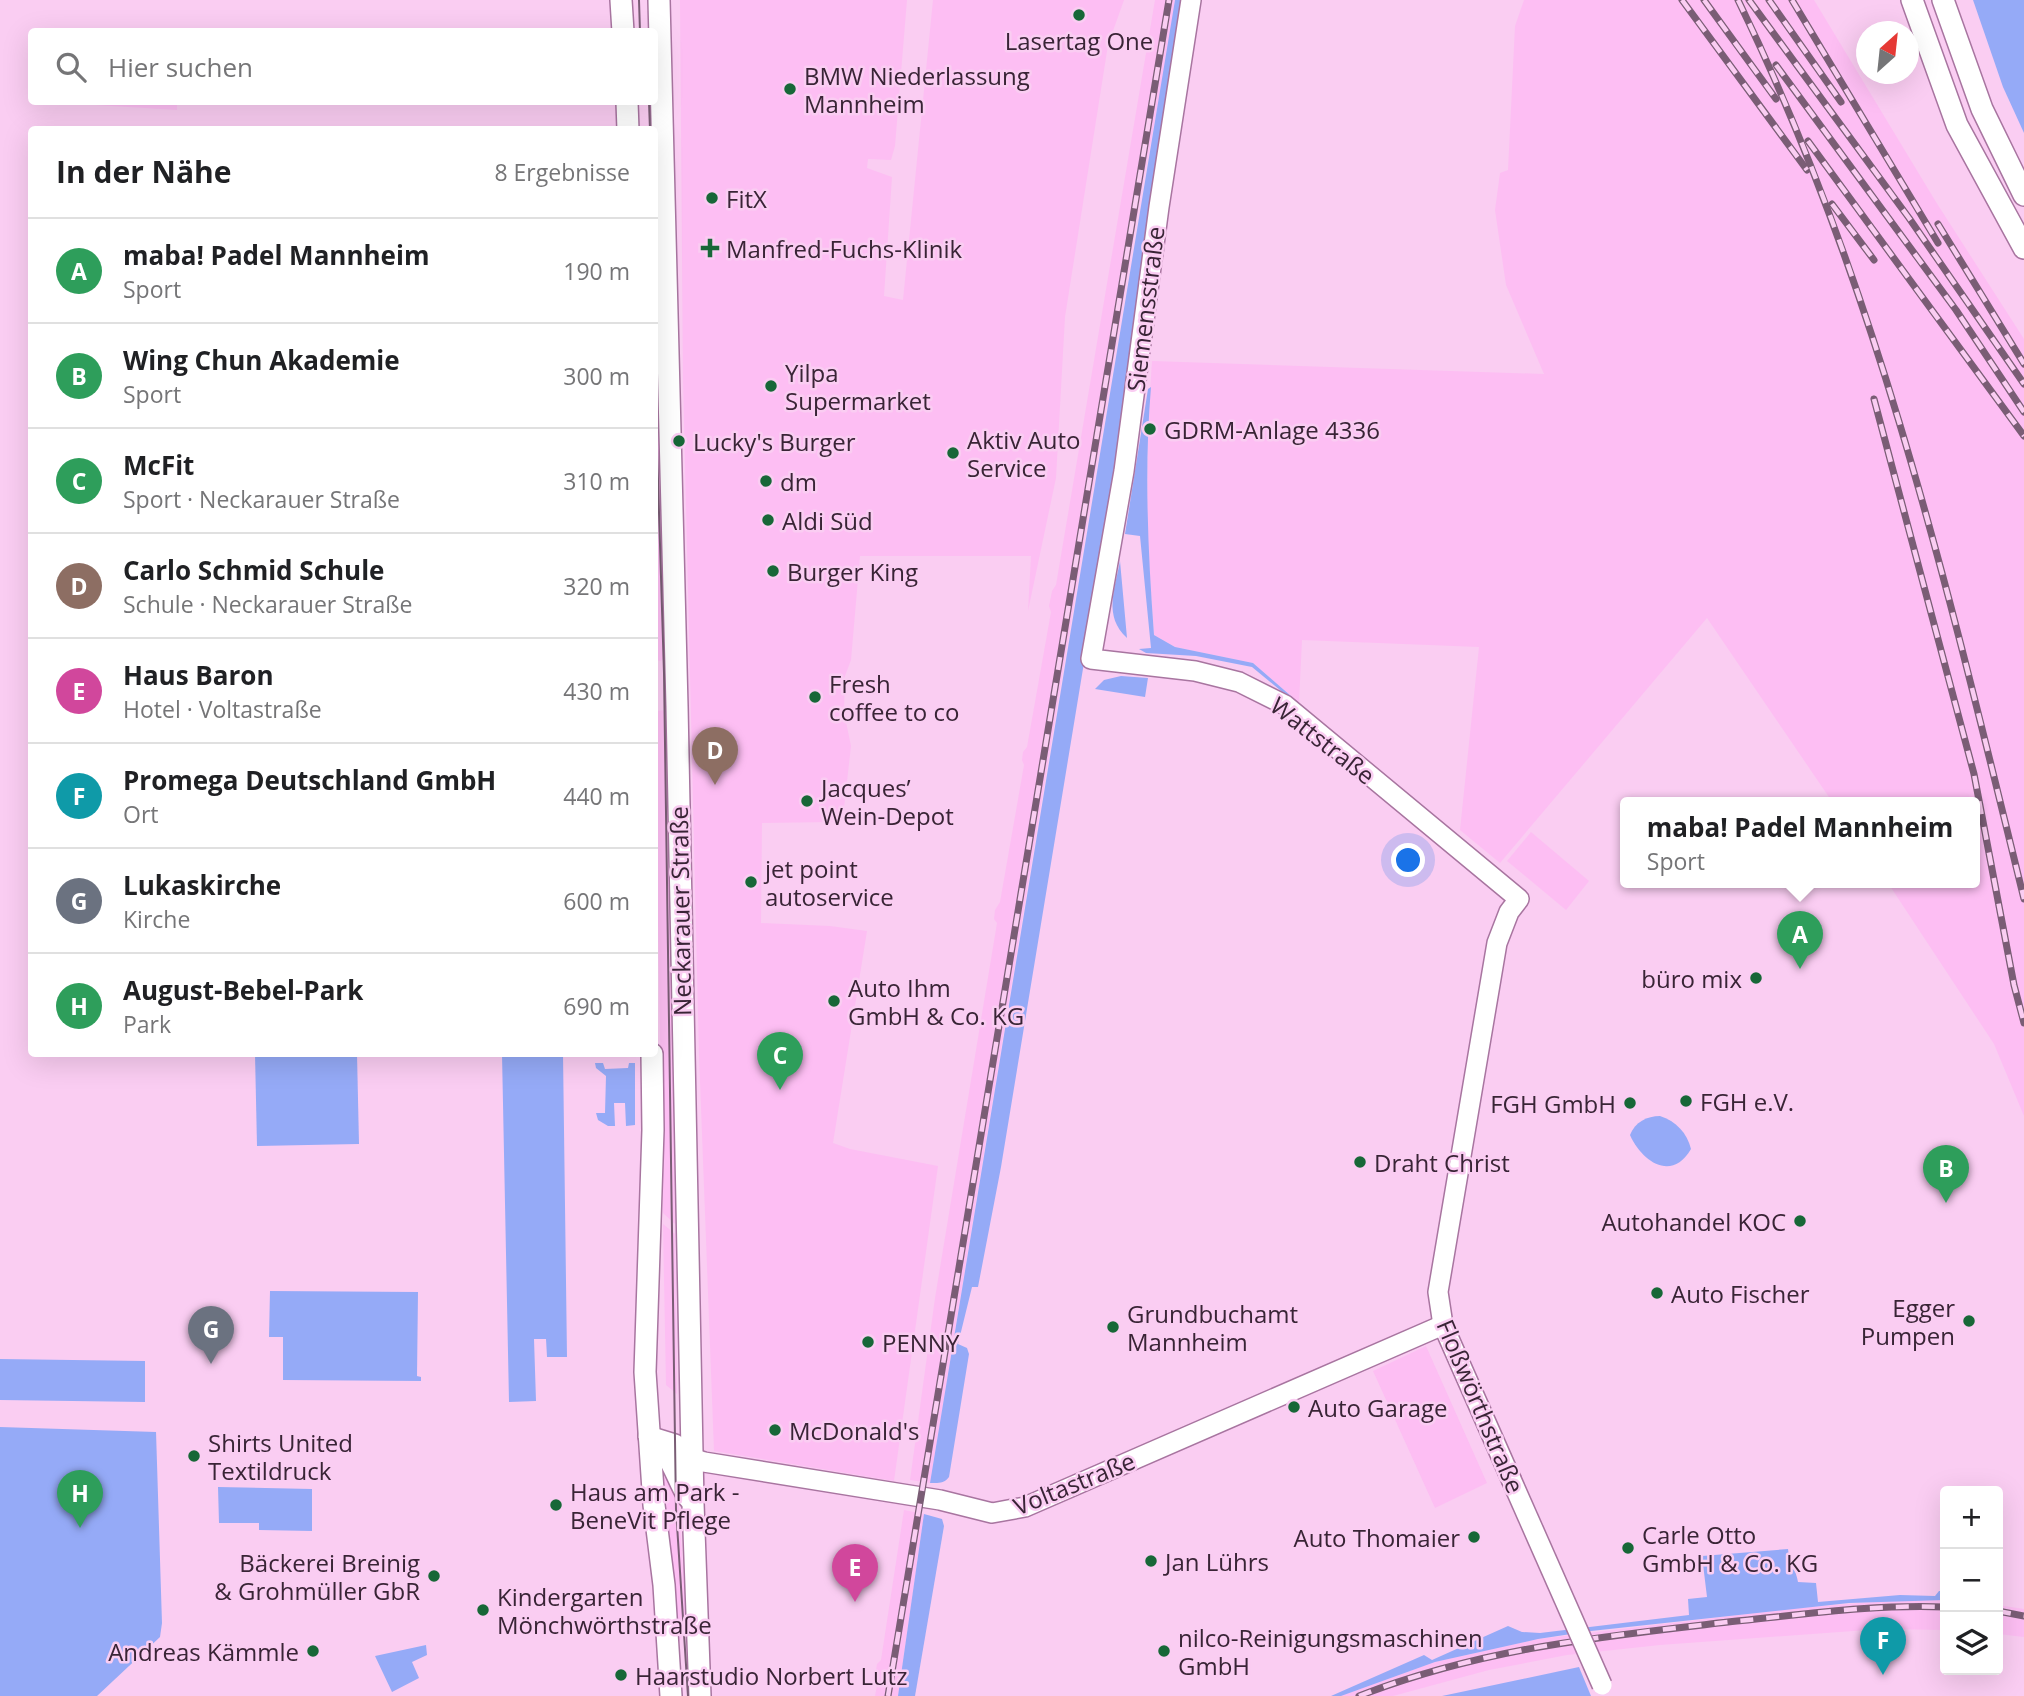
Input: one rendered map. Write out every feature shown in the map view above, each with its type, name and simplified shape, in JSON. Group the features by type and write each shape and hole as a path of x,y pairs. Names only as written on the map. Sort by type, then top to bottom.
{"main road":[{"path":"621,0 623,28"},
{"name":"Neckarauer Straße","path":"659,0 677,706 679,1455"},
{"path":"1912,0 1957,125 1993,196 2024,248"},
{"path":"1942,0 1982,109 2024,195"},
{"path":"627,105 628,126"},
{"path":"652,1057 653,1130 646,1317 647,1400 671,1696"},
{"path":"647,1400 679,1455 683,1487 693,1503 700,1696"},
{"path":"649,1436 679,1455"},
{"path":"652,1479 679,1455"}],"street":[{"name":"Siemensstraße","path":"1091,659 1124,471 1159,207 1191,0"},
{"name":"Wattstraße","path":"1091,659 1195,671 1239,682 1285,705 1519,899"},
{"name":"Floßwörthstraße","path":"1519,899 1509,912 1497,943 1438,1292 1443,1325 1604,1691"},
{"name":"Voltastraße","path":"679,1455 778,1475 940,1500 981,1511 1006,1512 1025,1507 1443,1325"}],"shaded area":[{"path":"680,0 907,0 895,146 891,160 868,159 867,168 892,177 884,296 903,300 933,0 1124,0 1108,45 1065,317 1056,478 1028,611 1031,556 860,556 851,660 845,676 844,712 851,746 843,817 833,822 762,823 761,923 830,926 867,931 833,1143 850,1149 938,1166 894,1481 714,1451 699,1055 683,379"},
{"path":"1155,0 1175,0 1166,63 1142,187 930,1483 910,1480 935,1298 997,923 994,919 995,910 1000,902 1024,765 1023,752 1027,747 1051,612 1049,606 1056,585"},
{"path":"1175,0 1182,0 1155,165 1119,450 1001,1167 978,1287 972,1287 958,1344 967,1348 969,1354 949,1477 943,1482 930,1483"},
{"path":"1524,0 1814,0 1856,70 1856,84 1865,84 2024,339 2024,1116 1994,1044 1891,888 1980,888 1980,797 1829,797 1707,618 1500,863 1460,830 1479,647 1302,640 1299,703 1253,663 1175,647 1154,635 1147,536 1148,422 1152,361 1544,374 1506,285 1495,210 1500,173 1508,170 1515,26"},
{"path":"1973,0 2024,0 2024,133 2003,87"},
{"path":"95,105 177,105 177,110"},
{"path":"658,387 667,657 658,660"},
{"path":"1151,387 1148,511 1154,635 1175,647 1253,663 1299,703 1298,705 1252,667 1196,656 1146,653 1139,649 1151,648 1140,536 1125,534 1148,389"},
{"path":"1120,561 1127,638 1115,621 1113,611"},
{"path":"1121,676 1148,678 1145,697 1095,689 1104,680"},
{"path":"667,710 675,1224 663,1213 658,922 658,711"},
{"path":"1531,832 1589,881 1566,910 1507,861"},
{"path":"255,1057 357,1057 359,1144 257,1146"},
{"path":"502,1057 563,1057 567,1357 547,1357 546,1339 534,1339 536,1401 509,1402"},
{"path":"595,1063 603,1063 605,1069 628,1068 629,1063 635,1063 635,1125 626,1126 625,1103 614,1103 615,1126 608,1126 598,1120 596,1113 605,1113 606,1076 596,1068"},
{"path":"1660,1116 1680,1128 1691,1149 1675,1165 1667,1166 1650,1160 1635,1145 1630,1135 1642,1121"},
{"path":"663,1224 675,1234 677,1394 666,1385"},
{"path":"270,1291 418,1292 417,1376 421,1377 421,1381 283,1380 283,1337 269,1337"},
{"path":"1426,1346 1487,1483 1435,1508 1373,1371"},
{"path":"0,1359 145,1361 145,1402 0,1400"},
{"path":"0,1427 156,1432 162,1623 160,1637 97,1696 0,1696"},
{"path":"672,1471 677,1481 687,1626 678,1644 664,1478"},
{"path":"218,1487 312,1489 312,1531 259,1530 259,1523 219,1523"},
{"path":"904,1510 924,1514 898,1696 875,1696 879,1675 876,1670 881,1660"},
{"path":"924,1514 942,1519 944,1526 915,1696 898,1696"},
{"path":"1788,1549 1798,1582 1816,1583 1818,1602 1900,1595 1935,1596 1939,1591 1940,1600 1849,1603 1538,1639 1435,1662 1341,1696 1331,1696 1424,1655 1432,1660 1508,1626 1522,1632 1540,1633 1689,1615 1688,1599 1707,1597 1702,1556"},
{"path":"1899,1600 1940,1600 1940,1630 1881,1629 1660,1645 1567,1655 1489,1670 1393,1696 1341,1696 1435,1662 1538,1639 1798,1608"},
{"path":"2003,1606 2024,1609 2024,1637 2003,1635"},
{"path":"426,1645 427,1655 412,1662 419,1678 392,1692 375,1656"},
{"path":"1579,1667 1591,1696 1442,1696"}],"tram line":[{"path":"639,0 640,28"},
{"path":"649,105 650,126"},
{"path":"658,480 664,673 676,1509 688,1696"}],"railway":[{"path":"888,1696 1169,0"},
{"path":"1682,0 1807,170"},
{"path":"1704,0 1776,99"},
{"path":"1738,0 1787,108 1831,218 1870,329 1937,555 2024,899"},
{"path":"1749,0 1909,218 2024,384"},
{"path":"1769,0 1841,102"},
{"path":"1792,0 1938,243"},
{"path":"1776,65 1956,310 2024,412"},
{"path":"1808,141 2024,436"},
{"path":"1832,204 1874,260"},
{"path":"1938,224 2024,364"},
{"path":"1874,399 1978,797"},
{"path":"1980,806 2014,985 2024,1023"},
{"path":"1359,1696 1451,1666 1587,1639 1836,1611 1940,1607"},
{"path":"2003,1612 2024,1616"}],"place":[{"name":"Lasertag One","path":"1079,15"},
{"name":"BMW Niederlassung Mannheim","path":"790,89"},
{"name":"FitX","path":"712,198"},
{"name":"Manfred-Fuchs-Klinik","path":"710,248"},
{"name":"Yilpa Supermarket","path":"771,386"},
{"name":"GDRM-Anlage 4336","path":"1150,429"},
{"name":"Lucky's Burger","path":"679,441"},
{"name":"Aktiv Auto Service","path":"953,453"},
{"name":"dm","path":"766,481"},
{"name":"Aldi Süd","path":"768,520"},
{"name":"Burger King","path":"773,571"},
{"name":"Fresh coffee to co","path":"815,697"},
{"name":"Carlo Schmid Schule","path":"715,785"},
{"name":"Jacques’ Wein-Depot","path":"807,801"},
{"name":"jet point autoservice","path":"751,882"},
{"name":"maba! Padel Mannheim","path":"1800,969"},
{"name":"büro mix","path":"1756,978"},
{"name":"Auto Ihm GmbH & Co. KG","path":"834,1001"},
{"name":"McFit","path":"780,1090"},
{"name":"FGH e.V.","path":"1686,1101"},
{"name":"FGH GmbH","path":"1630,1103"},
{"name":"Draht Christ","path":"1360,1162"},
{"name":"Wing Chun Akademie","path":"1946,1203"},
{"name":"Autohandel KOC","path":"1800,1221"},
{"name":"Auto Fischer","path":"1657,1293"},
{"name":"Egger Pumpen","path":"1969,1321"},
{"name":"Grundbuchamt Mannheim","path":"1113,1327"},
{"name":"PENNY","path":"868,1342"},
{"name":"Lukaskirche","path":"211,1364"},
{"name":"Auto Garage","path":"1294,1407"},
{"name":"McDonald's","path":"775,1430"},
{"name":"Shirts United Textildruck","path":"194,1456"},
{"name":"Haus am Park - BeneVit Pflege","path":"556,1505"},
{"name":"August-Bebel-Park","path":"80,1528"},
{"name":"Auto Thomaier","path":"1474,1537"},
{"name":"Carle Otto GmbH & Co. KG","path":"1628,1548"},
{"name":"Jan Lührs","path":"1151,1561"},
{"name":"Bäckerei Breinig & Grohmüller GbR","path":"434,1576"},
{"name":"Haus Baron","path":"855,1602"},
{"name":"Kindergarten Mönchwörthstraße","path":"483,1610"},
{"name":"Andreas Kämmle","path":"313,1651"},
{"name":"nilco-Reinigungsmaschinen GmbH","path":"1164,1651"},
{"name":"Haarstudio Norbert Lutz","path":"621,1675"},
{"name":"Promega Deutschland GmbH","path":"1883,1675"}]}
